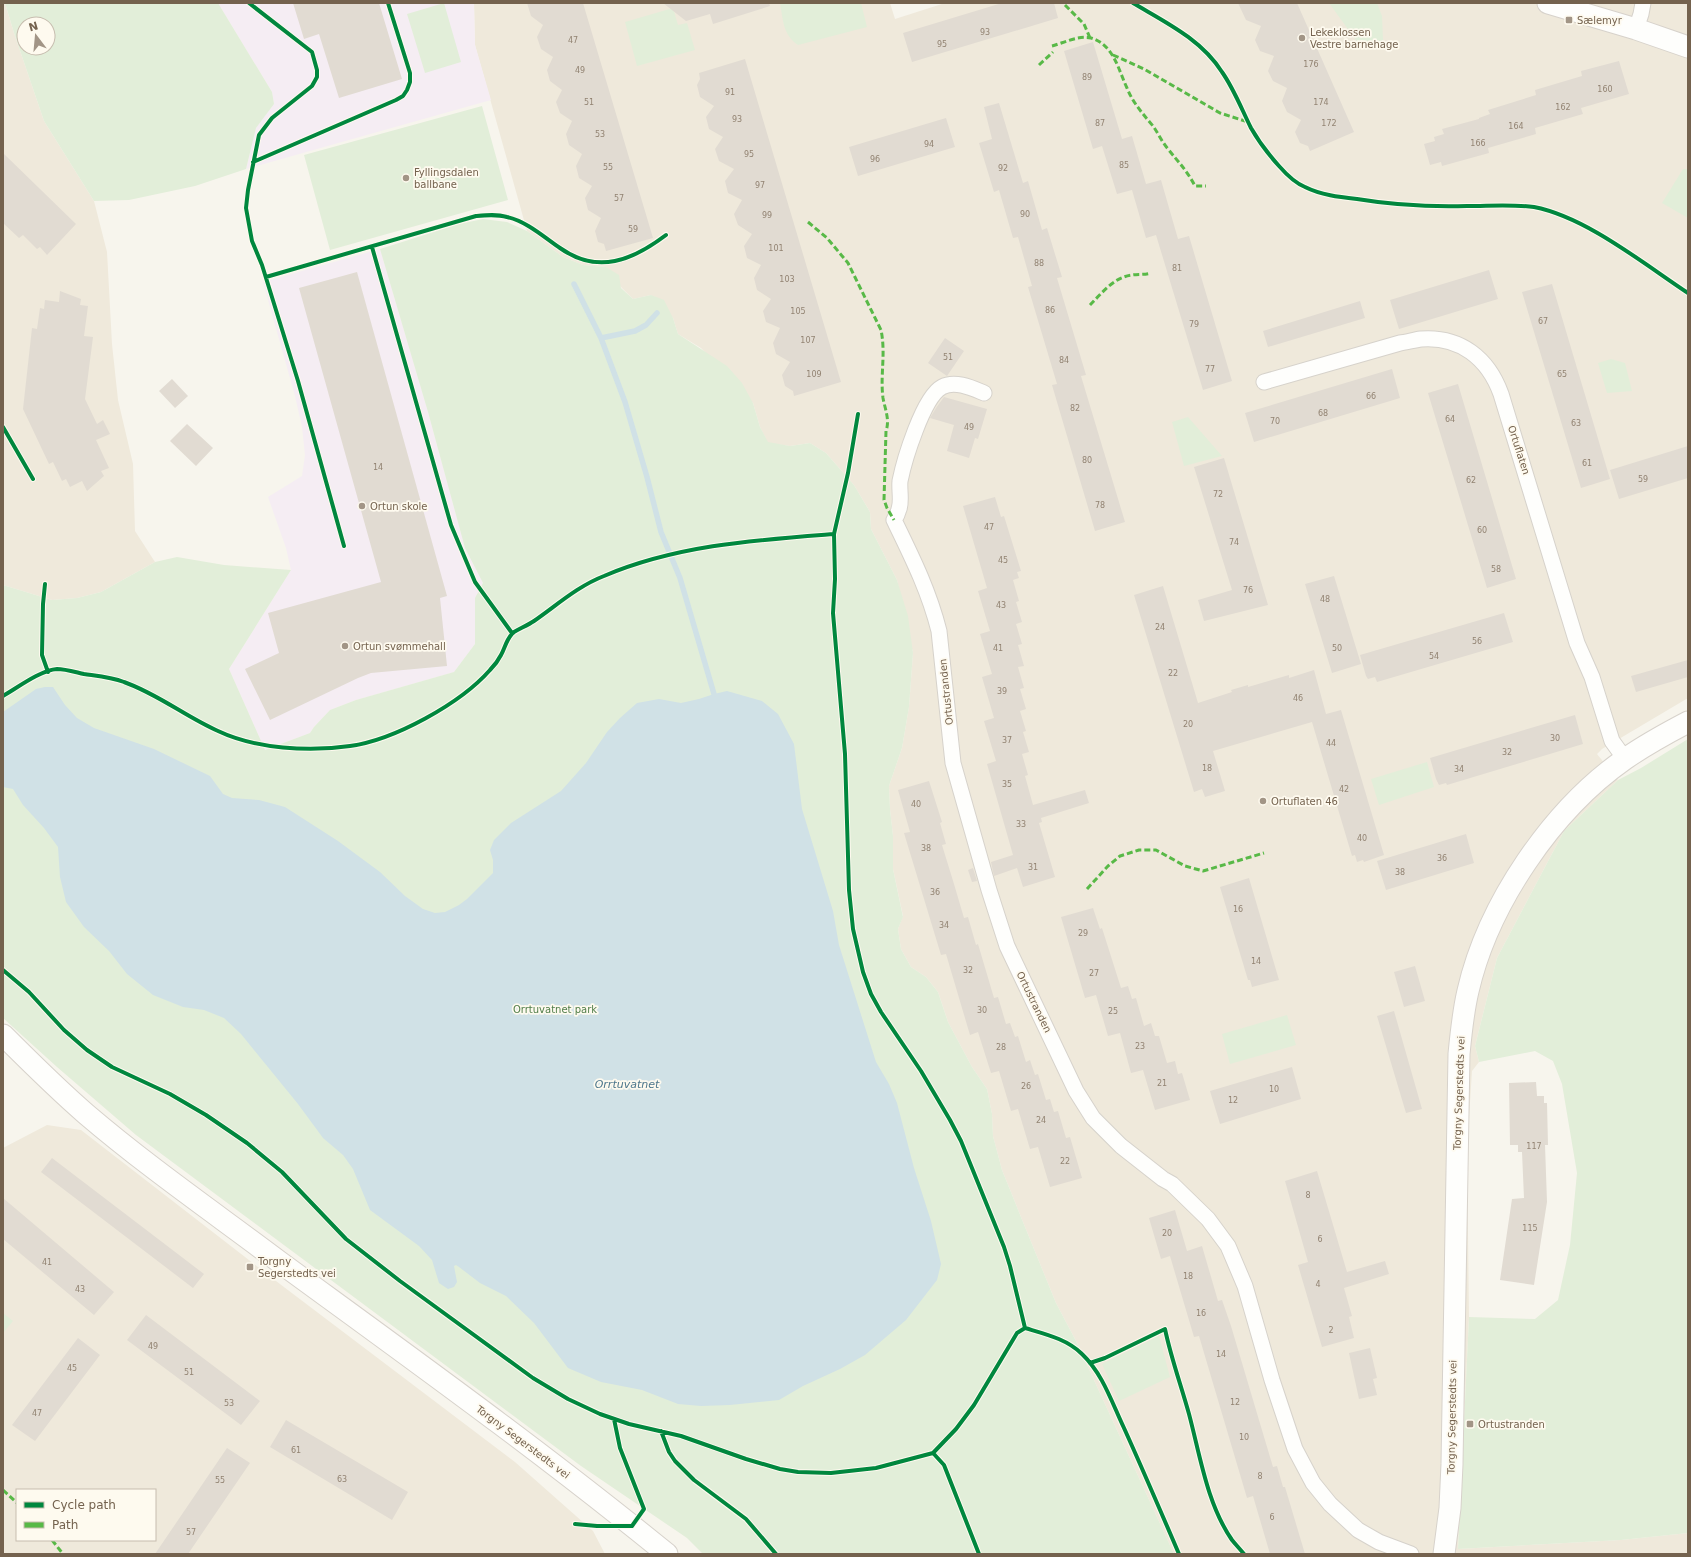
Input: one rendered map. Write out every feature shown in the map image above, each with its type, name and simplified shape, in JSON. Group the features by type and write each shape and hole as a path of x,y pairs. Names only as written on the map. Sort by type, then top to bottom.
{"main road":[{"path":"1548,3 1636,29 1688,47"},
{"name":"Torgny Segerstedts vei","path":"1444,1554 1450,1508 1452,1471 1459,1054 1468,991 1489,929 1523,866 1549,831 1593,785 1625,759 1688,722"},
{"name":"Torgny Segerstedts vei","path":"3,1035 85,1114 213,1212 481,1410 667,1554"}],"street":[{"path":"1636,29 1643,3"},
{"name":"Ortuflaten","path":"1264,382 1400,343 1420,339 1438,339 1459,345 1474,354 1486,364 1496,379 1501,394 1577,643 1592,677 1612,741 1625,759"},
{"name":"Ortustranden","path":"984,393 966,386 956,385 944,386 934,396 917,423 900,483 900,509 894,520 918,568 935,613 939,631 953,763 987,883 1007,946 1076,1091 1093,1118 1131,1155 1172,1184 1208,1219 1228,1246 1245,1286 1272,1380 1295,1449 1314,1483 1330,1504 1358,1530 1379,1542 1411,1554"}],"shaded area":[{"path":"3,3 5,3 16,39 16,56 22,56 44,121 94,201 107,252 112,344 118,400 133,464 135,531 155,562 101,592 77,598 52,600 3,585"},
{"path":"218,3 474,3 475,45 491,100 246,169 256,128 274,104 272,92"},
{"path":"474,3 890,3 895,19 945,3 1688,3 1688,698 1602,749 1597,754 1618,780 1564,831 1497,958 1475,1046 1479,1062 1472,1071 1467,1149 1469,1317 1458,1549 1621,1540 1688,1533 1688,1554 1174,1554 1076,1341 1056,1303 1002,1170 993,1136 992,1114 987,1089 972,1067 948,1022 938,992 926,977 911,967 901,949 898,929 903,916 893,869 893,836 889,786 902,748 909,707 913,653 897,580 871,529 870,512 854,485 826,453 810,443 790,446 768,443 760,427 753,403 701,348 678,334 673,318 651,295 633,299 621,287 606,267 583,265 563,257 527,231 475,45"},
{"name":"Ortun skole","path":"380,249 428,412 465,548 483,583 475,598 475,644 454,672 356,700 330,710 310,733 265,750 229,669 291,570 286,548 268,497 302,476 305,455 302,427 295,396 263,282"},
{"path":"47,1125 81,1130 276,1281 515,1462 593,1531 605,1554 3,1554 3,1148"}],"green space":[{"path":"5,3 218,3 272,92 274,104 256,128 246,169 195,186 129,200 94,201 44,121 22,56 56,56 56,16 16,16 16,39"},
{"path":"444,3 461,62 425,73 407,14"},
{"path":"780,3 861,3 867,27 798,45 789,37 784,27"},
{"path":"1329,3 1377,3 1382,16 1383,40 1371,47 1361,47"},
{"path":"673,8 678,25 687,23 695,50 637,66 625,22"},
{"name":"Fyllingsdalen ballbane","path":"482,106 508,200 330,250 304,155"},
{"path":"1683,169 1688,169 1688,218 1662,203"},
{"name":"Orrtuvatnet park","path":"483,219 507,222 527,231 563,257 583,265 606,267 619,275 621,288 633,299 651,295 664,300 673,318 678,334 727,366 742,383 753,403 760,427 768,442 790,446 810,443 826,453 854,485 870,512 871,529 897,580 908,616 913,653 909,707 902,748 889,786 893,836 893,869 903,917 898,929 901,949 911,967 926,977 938,992 948,1022 972,1067 987,1089 992,1114 993,1136 1002,1170 1056,1303 1076,1341 1174,1554 703,1554 687,1538 581,1466 136,1135 3,1018 3,585 52,600 77,598 101,592 155,562 177,557 224,565 291,570 229,669 265,750 310,733 330,710 356,700 454,672 475,644 475,598 483,583 465,548 428,412 380,249 459,224"},
{"path":"1611,359 1625,363 1632,391 1607,393 1598,363"},
{"path":"1188,417 1222,456 1184,466 1172,422"},
{"path":"1688,739 1688,1533 1621,1540 1458,1549 1469,1317 1535,1319 1558,1300 1570,1245 1577,1173 1562,1084 1553,1061 1535,1051 1479,1062 1475,1046 1497,958 1564,831 1618,780 1641,768"},
{"path":"1427,762 1434,787 1379,805 1371,779"},
{"path":"1287,1015 1296,1045 1230,1064 1222,1034"},
{"path":"3,1313 13,1321 3,1333"},
{"path":"1159,1336 1170,1377 1119,1401 1102,1364"}],"water":[{"name":"Orrtuvatnet","path":"53,687 65,705 77,718 94,728 154,749 210,776 223,794 232,798 259,800 285,807 338,841 380,872 405,896 423,909 435,913 445,912 459,905 493,873 493,860 490,850 494,840 511,823 561,791 586,763 607,732 637,703 659,699 681,703 727,691 762,701 778,714 794,744 802,809 833,911 839,945 876,1062 889,1084 897,1103 914,1168 931,1221 941,1264 937,1280 906,1320 865,1355 840,1369 803,1386 779,1400 730,1405 701,1406 678,1404 642,1390 601,1382 568,1368 534,1323 506,1296 480,1283 456,1265 454,1266 457,1282 454,1287 448,1289 439,1283 432,1260 419,1246 370,1210 353,1169 343,1155 323,1138 298,1104 241,1034 224,1018 204,1010 183,1007 153,995 127,974 109,951 84,927 66,902 60,877 58,847 44,828 23,805 13,789 3,787 3,712 36,689"}],"building":[{"path":"293,3 379,3 402,79 339,98 319,34 304,39"},
{"path":"527,3 583,3 653,238 606,251 604,244 598,242 595,231 601,218 588,210 585,198 592,186 579,178 576,166 582,154 569,145 566,134 572,121 560,113 556,102 562,90 550,81 547,70 553,57 541,49 537,37 543,25 531,16"},
{"path":"663,3 769,3 770,6 713,24 710,14 686,21"},
{"path":"1002,3 1054,3 1058,18 912,62 903,33"},
{"path":"1238,3 1297,3 1354,132 1310,151 1308,146 1300,143 1295,132 1301,120 1287,112 1282,101 1287,88 1273,81 1268,71 1274,56 1260,51 1255,40 1261,26 1246,20"},
{"path":"1093,42 1122,139 1132,136 1146,184 1161,180 1178,239 1189,236 1232,381 1203,390 1156,235 1146,238 1132,190 1117,194 1102,146 1093,149 1064,51"},
{"path":"745,59 841,382 794,396 793,391 785,386 782,375 790,362 776,354 773,343 780,328 766,322 763,311 771,299 757,290 754,278 761,265 747,258 744,246 752,234 738,225 734,214 742,200 728,193 725,181 734,169 719,161 715,149 723,137 709,129 706,117 714,106 700,97 697,85 700,79 699,73"},
{"path":"1619,61 1629,94 1581,108 1583,114 1535,128 1536,134 1488,148 1489,153 1442,166 1441,162 1430,165 1424,144 1435,141 1434,137 1444,134 1442,129 1479,119 1490,114 1488,110 1536,95 1535,90 1582,76 1581,71"},
{"path":"999,103 1023,183 1028,181 1042,230 1047,228 1062,277 1057,278 1086,375 1081,376 1125,522 1095,531 1052,385 1057,384 1028,287 1032,286 1018,237 1013,238 999,190 994,192 979,143 992,139 984,107"},
{"path":"946,118 955,147 858,176 849,147"},
{"path":"3,153 76,224 47,255 40,247 37,249 23,235 19,238 3,223"},
{"path":"1489,270 1498,299 1399,329 1390,300"},
{"path":"357,272 447,596 440,598 447,666 371,673 270,720 245,669 279,653 268,613 381,582 299,288"},
{"path":"1552,284 1610,479 1581,488 1522,292"},
{"path":"60,291 81,299 80,305 88,306 84,336 93,337 85,399 97,424 103,420 110,434 96,440 109,468 101,471 104,476 87,491 82,481 70,487 66,479 62,481 53,462 49,464 23,409 32,328 37,329 40,308 44,309 45,300 59,302"},
{"path":"1360,301 1365,318 1268,347 1263,331"},
{"path":"945,338 964,351 947,376 928,363"},
{"path":"1392,369 1400,398 1254,442 1245,413"},
{"path":"172,379 188,396 175,408 159,391"},
{"path":"1458,384 1516,579 1487,588 1428,393"},
{"path":"944,397 987,409 978,439 975,438 969,458 947,451 954,425 930,418"},
{"path":"187,424 213,448 196,466 170,441"},
{"path":"1688,446 1688,478 1619,499 1610,470"},
{"path":"1224,458 1268,605 1204,621 1198,600 1232,590 1194,467"},
{"path":"995,497 1001,517 1004,516 1021,571 1017,572 1019,578 1013,580 1019,601 1016,602 1022,622 1016,624 1022,644 1018,645 1024,666 1018,667 1024,688 1020,689 1026,709 1020,711 1026,731 1023,732 1029,752 1022,754 1028,775 1025,776 1033,805 1085,790 1089,803 1041,818 1042,822 1039,823 1055,877 1023,887 1017,868 994,876 991,862 1013,855 987,764 996,761 984,721 994,718 982,677 992,674 980,634 990,631 978,591 987,588 963,506"},
{"path":"1334,576 1361,664 1332,673 1305,584"},
{"path":"1163,586 1198,703 1248,685 1248,687 1289,675 1289,678 1314,670 1326,714 1341,710 1384,855 1364,862 1363,860 1357,862 1355,855 1352,856 1312,722 1213,751 1225,791 1205,797 1202,789 1194,792 1134,595"},
{"path":"1504,613 1513,642 1377,682 1375,677 1368,679 1366,676 1360,655"},
{"path":"1688,660 1688,677 1636,692 1631,676"},
{"path":"1575,715 1583,744 1447,785 1446,783 1439,785 1436,779 1430,758"},
{"path":"929,781 942,822 940,823 946,844 942,845 964,918 968,917 976,945 978,944 994,998 998,997 1006,1024 1010,1023 1015,1037 1018,1036 1026,1062 1030,1060 1035,1075 1038,1074 1046,1100 1050,1099 1054,1112 1058,1111 1066,1138 1070,1137 1082,1178 1050,1187 1038,1147 1030,1149 1018,1109 1011,1111 999,1071 991,1073 978,1032 970,1035 946,954 941,955 904,833 910,832 898,790"},
{"path":"1466,834 1474,863 1386,890 1377,861"},
{"path":"973,868 977,881 972,882 968,870"},
{"path":"1249,878 1279,980 1252,987 1250,980 1248,980 1220,887"},
{"path":"1093,908 1100,929 1102,928 1121,988 1128,986 1132,999 1136,998 1144,1026 1151,1023 1155,1036 1159,1036 1167,1063 1175,1061 1178,1074 1182,1073 1190,1100 1155,1110 1143,1070 1131,1073 1120,1033 1108,1036 1096,995 1085,998 1061,917"},
{"path":"1415,966 1425,1001 1404,1007 1394,972"},
{"path":"1394,1011 1422,1109 1406,1113 1377,1016"},
{"path":"1292,1067 1301,1099 1220,1124 1210,1091"},
{"path":"1536,1082 1537,1096 1544,1096 1544,1103 1547,1103 1548,1145 1545,1145 1547,1202 1534,1285 1500,1280 1512,1199 1524,1198 1522,1152 1518,1152 1518,1145 1510,1145 1509,1083"},
{"path":"52,1158 204,1274 193,1288 41,1172"},
{"path":"1317,1171 1347,1272 1385,1261 1389,1274 1344,1288 1352,1316 1349,1317 1354,1338 1322,1347 1298,1265 1308,1262 1285,1181"},
{"path":"3,1198 114,1292 94,1315 3,1239"},
{"path":"1175,1210 1187,1251 1202,1246 1218,1301 1222,1300 1231,1326 1273,1467 1277,1466 1283,1487 1285,1487 1305,1554 1270,1554 1253,1496 1247,1498 1199,1336 1194,1337 1170,1256 1161,1259 1149,1218"},
{"path":"146,1315 260,1401 241,1425 127,1340"},
{"path":"78,1338 100,1355 35,1441 12,1425"},
{"path":"1370,1348 1377,1378 1373,1379 1377,1395 1359,1399 1349,1353"},
{"path":"286,1420 408,1492 392,1520 270,1447"},
{"path":"227,1448 250,1463 188,1554 155,1554"}],"waterway":[{"path":"574,284 601,338 625,402 661,532 680,578 714,694"},
{"path":"601,338 635,331 646,325 657,313"}],"marked path":[{"path":"1065,5 1084,24 1090,38"},
{"path":"1052,46 1076,38 1086,37 1099,41 1105,46 1114,58 1129,93 1138,108 1153,126 1195,186 1206,186"},
{"path":"1039,65 1053,52"},
{"path":"1113,55 1144,69 1220,113 1248,122"},
{"path":"808,222 827,238 848,263 881,330 883,348 882,389 888,423 886,431 884,500 894,520"},
{"path":"1090,305 1114,282 1126,276 1151,273"},
{"path":"1087,889 1108,866 1120,856 1139,850 1156,850 1185,866 1203,871 1264,853"},
{"path":"3,1490 16,1502"},
{"path":"53,1541 63,1554"}],"cycle path":[{"path":"249,3 312,52 317,70 317,77 312,86 272,118 259,135 246,208 252,241 262,265 298,381 344,546"},
{"path":"253,162 403,96 410,82 410,73 388,3"},
{"path":"1133,3 1170,24 1204,50 1222,72 1230,85 1251,128 1261,143 1285,172 1294,181 1301,185 1311,190 1330,195 1384,203 1439,206 1500,205 1534,207 1554,212 1594,231 1614,243 1688,293"},
{"path":"266,277 476,216 496,215 514,219 541,234 574,256 588,261 615,261 628,257 654,244 666,235"},
{"path":"372,247 451,525 475,582 512,633"},
{"path":"3,970 29,992 64,1030 87,1050 112,1067 170,1094 206,1115 247,1143 282,1172 346,1239 400,1281 533,1378 568,1399 600,1414 629,1424 681,1436 746,1459 780,1469 798,1472 831,1473 876,1468 933,1453 956,1429 974,1405 1017,1333 1025,1328 1004,1247 961,1141 921,1071 881,1012 871,994 863,972 853,929 849,890 845,754 833,613 835,579 834,534 848,473 858,414"},
{"path":"3,427 33,479"},
{"path":"3,696 29,680 51,670 57,669 124,682 149,693 218,731 249,742 283,748 300,749 350,746 386,736 406,728 444,707 462,695 477,683 496,663 506,643 514,632 534,621 576,590 594,580 660,557 688,551 746,542 834,534"},
{"path":"45,584 42,655 48,672"},
{"path":"1025,1328 1040,1332 1070,1344 1082,1354 1096,1370 1111,1399 1179,1554"},
{"path":"1090,1363 1105,1358 1165,1329 1210,1495 1223,1526 1244,1554"},
{"path":"575,1524 597,1526 632,1526 644,1509 620,1448 614,1419"},
{"path":"661,1431 669,1452 675,1461 694,1480 746,1519 776,1554"},
{"path":"933,1453 944,1465 979,1554"}],"place":[{"name":"Sælemyr","path":"1569,20"},
{"name":"Lekeklossen Vestre barnehage","path":"1302,38"},
{"name":"Fyllingsdalen ballbane","path":"406,178"},
{"name":"Ortun skole","path":"362,506"},
{"name":"Ortun svømmehall","path":"345,646"},
{"name":"Ortuflaten 46","path":"1263,801"},
{"name":"Torgny Segerstedts vei","path":"250,1267"},
{"name":"Ortustranden","path":"1470,1424"}]}
